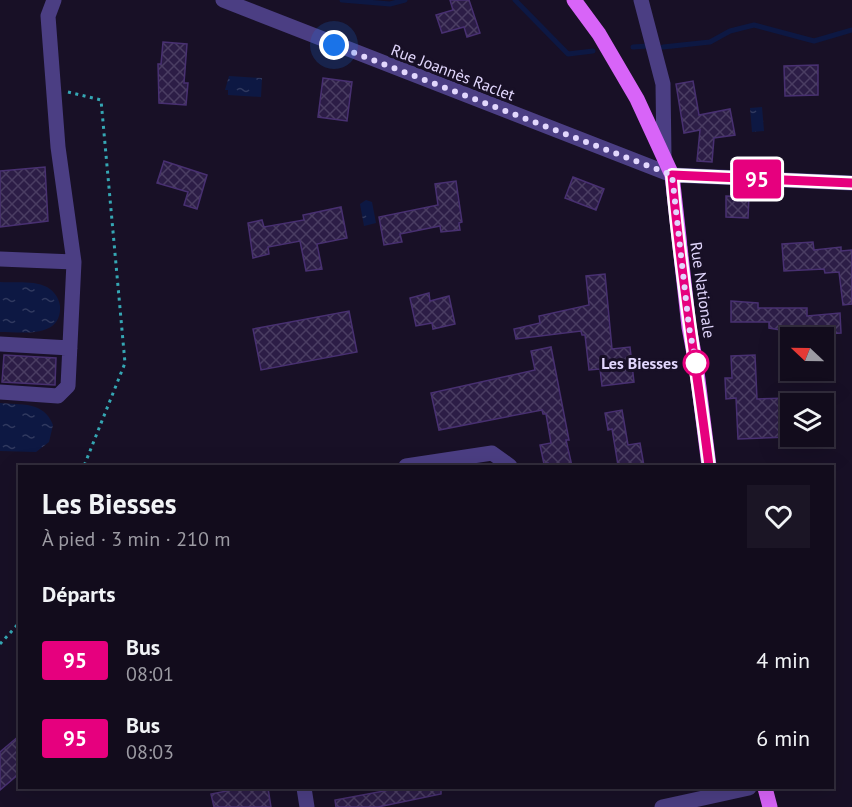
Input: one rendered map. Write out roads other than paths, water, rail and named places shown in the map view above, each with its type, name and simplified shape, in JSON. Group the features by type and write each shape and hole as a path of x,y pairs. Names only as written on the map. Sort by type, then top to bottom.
{"main road":[{"name":"Rue Nationale","path":"574,0 599,33 626,80 672,175 689,327 709,465"},
{"path":"765,789 770,807"}],"street":[{"path":"0,392 58,396 68,386 74,261 58,147 48,16 54,0"},
{"name":"Rue Joannès Raclet","path":"223,0 672,175 852,183"},
{"name":"Rue Nationale","path":"642,0 663,84 664,156"},
{"path":"0,259 74,261"},
{"path":"0,344 70,348"},
{"path":"413,465 492,453 509,465"},
{"path":"304,789 307,807"},
{"path":"662,807 744,789"}],"water":[{"path":"229,76 262,78 261,97 228,95 228,90 225,90"},
{"path":"762,107 764,131 752,132 750,108"},
{"path":"366,200 372,202 376,223 364,226 360,204"},
{"path":"0,282 36,283 50,289 60,306 59,317 47,329 29,332 0,332"},
{"path":"0,403 31,406 44,412 53,425 49,442 36,452 0,451"}],"waterway":[{"path":"342,0 390,4 405,0"},
{"path":"515,0 568,54 593,51"},
{"path":"663,47 710,42 730,31 754,25 814,41 852,30"},
{"path":"633,47 648,46"}],"place":[{"name":"Les Biesses","path":"696,363"}]}
